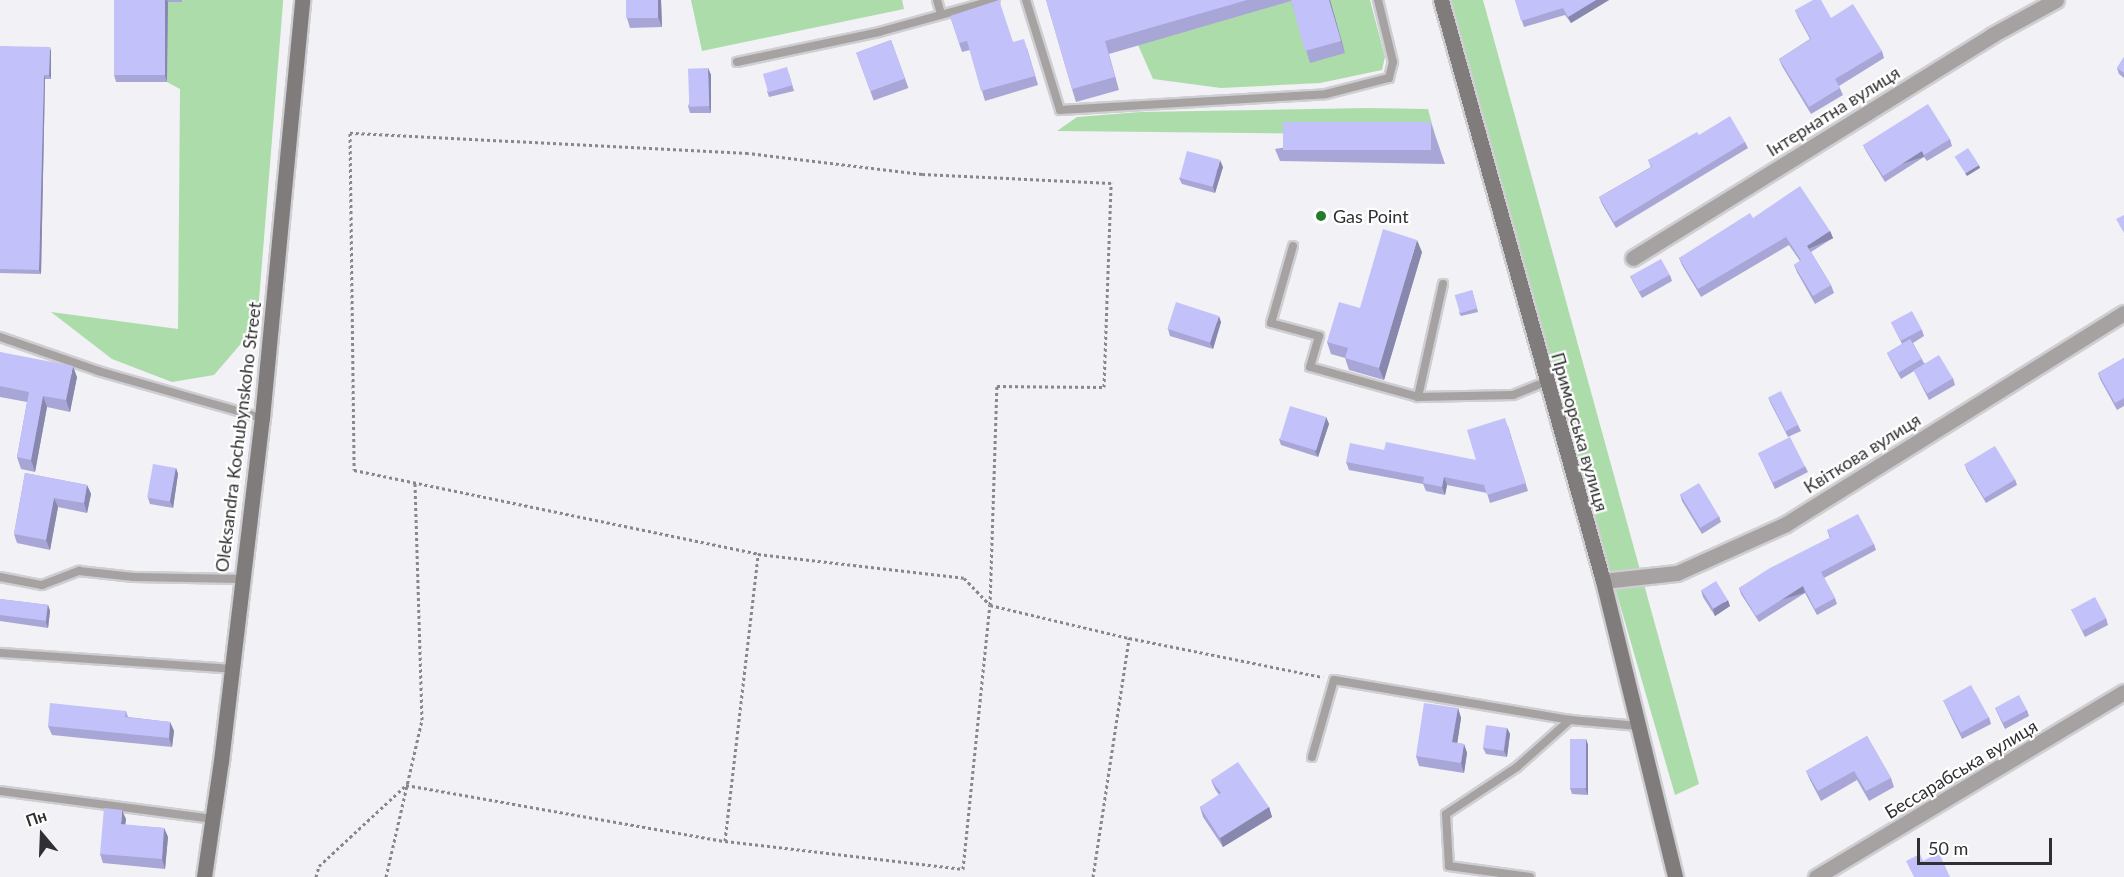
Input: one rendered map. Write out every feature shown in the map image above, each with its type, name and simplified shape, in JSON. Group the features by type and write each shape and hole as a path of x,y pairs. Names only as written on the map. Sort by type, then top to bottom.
{"street":[{"name":"Oleksandra Kochubynskoho Street","path":"204,877 262,418 302,0"},
{"name":"Приморська вулиця","path":"1441,0 1603,581 1675,877"},
{"name":"Інтернатна вулиця","path":"1633,258 1992,35 2056,0"},
{"name":"Квіткова вулиця","path":"1603,581 1677,573 1786,524 2124,313"},
{"name":"Бессарабська вулиця","path":"1816,877 2124,692"}],"lane":[{"path":"937,0 941,14"},
{"path":"737,62 879,32 995,0"},
{"path":"1026,0 1060,110 1326,94 1389,78 1393,62 1378,0"},
{"path":"1293,246 1270,323 1319,336 1310,367 1418,397 1513,395 1546,382"},
{"path":"1418,397 1443,284"},
{"path":"0,337 98,371 262,418"},
{"path":"0,577 42,585 79,571 134,577 241,579"},
{"path":"0,653 231,669"},
{"path":"1312,757 1334,680 1570,720 1639,726"},
{"path":"1530,877 1449,866 1446,814 1517,767 1570,720"},
{"path":"0,791 213,819"}],"path":[{"path":"406,785 724,841 963,869 990,605 997,386 1104,387 1111,183 922,174 748,153 350,133 354,470 758,554 964,578 990,605 1130,638 1334,680"},
{"path":"386,877 422,720 415,483"},
{"path":"724,841 758,554"},
{"path":"1093,877 1130,638"},
{"path":"316,877 319,866 406,785"}],"green space":[{"path":"283,0 283,3 257,325 214,375 172,382 112,359 51,312 178,329 180,89 167,82 168,2"},
{"path":"691,0 902,0 904,9 702,51"},
{"path":"1292,0 1370,0 1385,57 1382,70 1320,83 1221,88 1153,79 1138,45"},
{"path":"1445,0 1483,0 1699,784 1675,795"},
{"path":"1428,109 1435,135 1057,131 1077,117 1140,112"}],"building":[{"path":"114,0 165,0 165,75 114,75"},
{"path":"626,0 658,0 658,18 626,18"},
{"path":"999,0 1013,42 1024,39 1035,76 981,91 967,41 959,43 950,16"},
{"path":"1046,0 1247,0 1105,41 1115,77 1072,89"},
{"path":"1291,0 1329,0 1341,41 1305,51"},
{"path":"1515,0 1596,0 1568,17 1563,8 1521,21"},
{"path":"1813,0 1821,0 1831,18 1853,4 1882,51 1835,79 1840,88 1809,107 1779,59 1811,39 1795,10"},
{"path":"891,40 905,79 870,91 856,53"},
{"path":"0,46 50,47 49,75 44,75 39,270 0,269"},
{"path":"2124,57 2124,73 2117,68"},
{"path":"787,67 792,85 768,92 763,74"},
{"path":"708,68 709,106 689,107 688,69"},
{"path":"1928,104 1950,139 1924,155 1922,151 1883,176 1863,145"},
{"path":"1730,116 1745,142 1614,222 1599,197 1652,167 1648,160 1697,132 1699,135"},
{"path":"1283,122 1431,122 1431,150 1283,150"},
{"path":"1968,148 1979,165 1965,173 1955,157"},
{"path":"1187,151 1220,160 1213,187 1180,178"},
{"path":"1800,186 1830,231 1807,246 1831,285 1813,296 1794,265 1801,260 1786,237 1698,289 1679,258 1750,213 1753,218"},
{"path":"2124,215 2124,233 2116,219"},
{"path":"1383,229 1417,240 1379,368 1345,358 1348,348 1327,342 1339,302 1360,308"},
{"path":"1661,259 1670,275 1639,292 1630,276"},
{"path":"1472,290 1477,308 1460,313 1455,295"},
{"path":"1176,302 1219,316 1210,343 1167,329"},
{"path":"1912,311 1922,330 1901,341 1891,322"},
{"path":"1910,339 1922,359 1899,373 1887,353"},
{"path":"0,352 73,366 66,400 43,396 31,460 17,457 29,392 0,386"},
{"path":"1939,355 1953,378 1927,394 1913,370"},
{"path":"2124,358 2124,398 2115,403 2098,373"},
{"path":"1781,391 1798,425 1786,431 1769,397"},
{"path":"1290,406 1326,417 1316,451 1280,439"},
{"path":"1505,418 1526,483 1487,495 1484,485 1444,477 1442,487 1423,483 1424,477 1346,462 1350,443 1384,450 1386,442 1476,460 1467,430"},
{"path":"1790,437 1805,466 1773,483 1758,453"},
{"path":"1995,446 2015,479 1984,498 1964,465"},
{"path":"153,464 176,468 170,501 147,497"},
{"path":"25,473 87,485 84,503 54,498 46,540 14,534"},
{"path":"1699,483 1719,516 1700,528 1680,494"},
{"path":"1858,514 1874,544 1821,572 1835,598 1815,609 1803,586 1756,616 1739,588 1770,568 1831,537 1827,530"},
{"path":"1716,581 1728,600 1713,609 1702,590"},
{"path":"2095,597 2106,618 2082,631 2071,610"},
{"path":"0,599 48,605 46,621 0,615"},
{"path":"1971,685 1989,717 1961,733 1943,701"},
{"path":"2019,695 2027,710 2003,723 1995,708"},
{"path":"50,703 126,711 125,717 170,722 169,738 48,726"},
{"path":"1424,703 1458,708 1452,742 1464,744 1461,763 1416,756"},
{"path":"1486,725 1507,728 1504,751 1483,748"},
{"path":"1867,736 1891,778 1866,791 1854,771 1818,791 1806,771"},
{"path":"1570,739 1586,739 1586,788 1570,788"},
{"path":"1238,762 1269,807 1220,838 1200,807 1221,793 1211,780"},
{"path":"104,808 122,810 121,824 164,828 162,859 100,854"},
{"path":"1939,853 1950,877 1914,877 1906,861 1920,854 1923,861"}],"place":[{"name":"Gas Point","path":"1321,216"}]}
